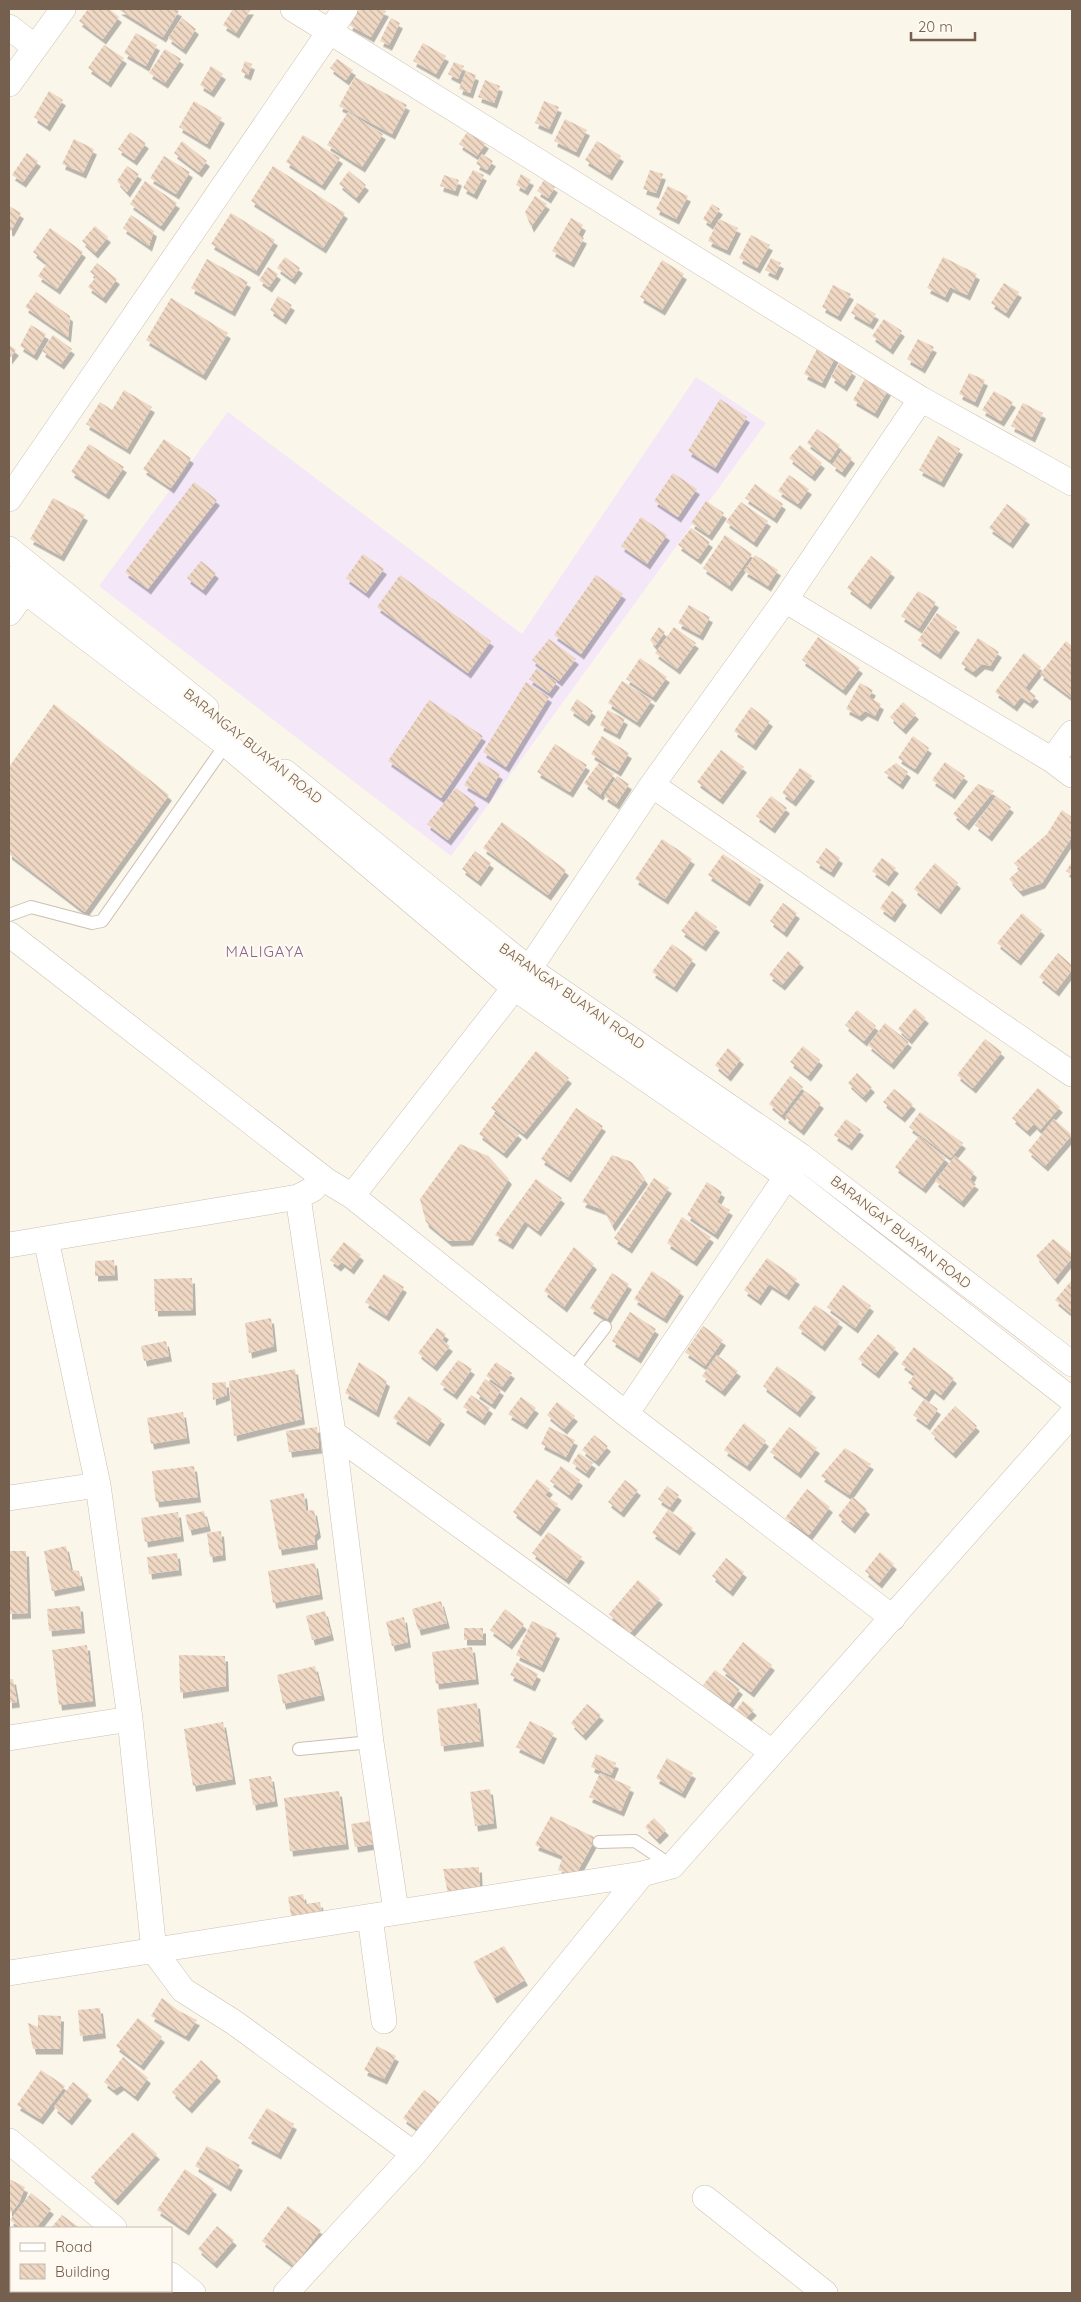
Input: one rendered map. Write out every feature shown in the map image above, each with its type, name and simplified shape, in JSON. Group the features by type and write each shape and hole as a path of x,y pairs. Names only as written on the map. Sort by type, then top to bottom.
{"street":[{"path":"9,84 64,9"},
{"path":"293,9 922,399 1072,483"},
{"path":"9,499 345,9"},
{"path":"9,27 35,47"},
{"path":"352,1196 521,978 652,785 785,600 922,399"},
{"path":"9,549 24,581 521,978 627,1066 786,1176 1072,1400"},
{"path":"9,613 24,581"},
{"name":"BARANGAY BUAYAN ROAD","path":"24,581 521,978 639,1045 801,1156 1072,1364"},
{"path":"785,600 1052,760 1072,775"},
{"path":"1052,760 1072,733"},
{"path":"652,785 1072,1074"},
{"path":"9,934 327,1181 352,1196 626,1414 893,1618"},
{"path":"627,1066 639,1045"},
{"path":"626,1414 801,1156"},
{"path":"9,1245 298,1197 327,1181"},
{"path":"298,1197 333,1433 371,1742 396,1911"},
{"path":"46,1239 98,1485 130,1719 154,1951 182,1990 236,2023 414,2154"},
{"path":"9,1973 642,1874 672,1866 1072,1414"},
{"path":"333,1433 772,1752"},
{"path":"9,1498 98,1485"},
{"path":"9,1738 130,1719"},
{"path":"286,2293 414,2154 642,1874"},
{"path":"370,1917 384,2021"},
{"path":"9,2141 113,2227"},
{"path":"705,2198 825,2293"},
{"path":"172,2277 193,2293"}],"lane":[{"path":"9,915 31,907 92,923 102,921 226,744"},
{"path":"572,1370 605,1327"},
{"path":"299,1749 371,1742"},
{"path":"600,1842 635,1840 672,1866"}],"shaded area":[{"path":"696,377 766,423 451,856 99,586 228,412 522,634"}],"building":[{"path":"88,9 109,9 119,17 103,39 79,21"},
{"path":"118,9 175,9 179,11 163,37"},
{"path":"233,9 251,9 236,33 223,25"},
{"path":"358,9 381,9 386,11 371,37 349,25"},
{"path":"182,18 196,29 183,49 168,38"},
{"path":"391,18 400,23 389,45 380,41"},
{"path":"136,33 157,45 146,66 124,53"},
{"path":"423,43 446,56 436,74 413,61"},
{"path":"104,45 124,58 108,82 88,68"},
{"path":"165,49 181,59 165,83 149,73"},
{"path":"337,59 353,70 346,80 330,68"},
{"path":"245,61 252,64 248,75 241,72"},
{"path":"454,62 464,66 458,79 448,74"},
{"path":"211,66 223,74 211,92 200,85"},
{"path":"466,71 476,75 470,93 459,89"},
{"path":"355,77 407,105 392,134 339,106"},
{"path":"485,80 500,86 494,103 478,97"},
{"path":"49,91 63,100 47,126 34,117"},
{"path":"194,101 222,118 207,144 179,127"},
{"path":"544,101 559,107 549,129 535,123"},
{"path":"348,112 383,134 362,167 327,145"},
{"path":"565,119 587,130 576,152 554,141"},
{"path":"468,131 486,143 477,156 459,144"},
{"path":"130,132 146,143 134,160 118,149"},
{"path":"303,135 340,158 322,185 286,162"},
{"path":"74,139 94,149 83,173 62,164"},
{"path":"182,141 207,161 199,172 174,153"},
{"path":"597,141 621,156 609,175 585,160"},
{"path":"27,153 38,161 23,182 12,175"},
{"path":"482,154 493,161 487,170 476,164"},
{"path":"164,156 190,172 176,194 150,178"},
{"path":"127,166 139,174 127,192 117,181"},
{"path":"273,166 345,213 323,248 251,201"},
{"path":"473,170 484,175 474,194 463,188"},
{"path":"650,170 663,174 656,193 643,189"},
{"path":"349,171 366,185 356,198 339,184"},
{"path":"521,174 531,180 525,190 516,185"},
{"path":"444,175 459,180 455,191 440,186"},
{"path":"544,180 555,187 548,198 537,191"},
{"path":"145,181 177,203 161,226 130,204"},
{"path":"668,186 688,196 676,219 656,209"},
{"path":"535,196 547,204 531,227 525,212"},
{"path":"712,204 720,209 710,224 703,219"},
{"path":"9,206 21,213 11,231 9,230"},
{"path":"231,213 275,240 256,271 211,244"},
{"path":"131,215 154,231 149,246 123,228"},
{"path":"571,218 583,225 578,235 584,238 571,262 552,251"},
{"path":"719,219 738,228 727,250 708,241"},
{"path":"95,226 108,237 95,253 82,241"},
{"path":"50,228 83,252 57,289 38,276 47,263 33,252"},
{"path":"751,235 770,245 757,268 739,258"},
{"path":"285,257 300,268 292,279 277,268"},
{"path":"943,257 977,274 967,295 950,287 945,297 927,288"},
{"path":"771,258 781,263 775,275 765,270"},
{"path":"207,259 248,282 232,311 191,288"},
{"path":"662,260 684,274 662,310 640,297"},
{"path":"97,263 117,279 103,298 88,287 96,277 90,272"},
{"path":"268,267 278,274 269,287 259,280"},
{"path":"1004,283 1019,292 1006,313 991,303"},
{"path":"833,285 851,294 838,316 822,307"},
{"path":"36,292 70,316 68,337 25,307"},
{"path":"278,296 292,305 283,319 270,310"},
{"path":"171,298 228,333 203,375 146,340"},
{"path":"857,303 876,314 870,324 851,313"},
{"path":"884,319 902,331 890,349 872,336"},
{"path":"31,325 46,334 34,355 20,346"},
{"path":"53,335 72,349 61,364 42,351"},
{"path":"918,339 934,347 922,368 907,359"},
{"path":"9,345 16,350 9,359"},
{"path":"818,347 836,356 822,383 804,374"},
{"path":"840,362 853,371 844,386 831,377"},
{"path":"969,373 985,380 975,402 959,394"},
{"path":"866,377 888,390 875,413 853,400"},
{"path":"124,390 152,407 127,449 86,424 100,402 112,410"},
{"path":"994,391 1013,402 1001,421 982,410"},
{"path":"720,399 747,417 715,468 688,451"},
{"path":"1023,403 1043,413 1032,437 1011,426"},
{"path":"817,429 840,445 830,460 807,443"},
{"path":"938,436 960,449 941,482 919,470"},
{"path":"164,439 191,458 171,488 143,469"},
{"path":"89,444 124,467 106,494 71,472"},
{"path":"800,445 822,463 812,476 789,458"},
{"path":"842,450 852,458 842,472 832,465"},
{"path":"673,473 697,489 678,517 654,501"},
{"path":"789,475 809,489 798,504 778,491"},
{"path":"194,482 217,500 148,589 125,572"},
{"path":"755,484 783,504 774,518 745,498"},
{"path":"53,498 85,515 61,556 30,539"},
{"path":"706,501 724,513 709,535 691,523"},
{"path":"741,502 768,521 754,542 726,522"},
{"path":"1007,504 1027,519 1010,543 989,528"},
{"path":"641,517 667,535 647,564 621,546"},
{"path":"691,528 710,542 698,559 678,545"},
{"path":"725,535 752,554 729,586 703,568"},
{"path":"363,554 384,569 366,593 346,578"},
{"path":"755,555 778,570 768,586 744,571"},
{"path":"871,556 892,572 868,604 847,588"},
{"path":"201,561 216,573 203,590 187,578"},
{"path":"400,575 491,641 468,673 377,607"},
{"path":"596,575 623,594 581,654 554,635"},
{"path":"918,591 936,602 919,628 901,616"},
{"path":"689,605 710,617 700,635 678,623"},
{"path":"937,613 957,627 938,654 918,640"},
{"path":"659,627 665,632 655,646 650,640"},
{"path":"674,627 696,643 677,669 655,653"},
{"path":"818,637 860,668 843,690 802,660"},
{"path":"978,638 999,652 990,666 982,664 973,672 961,664"},
{"path":"549,639 576,659 559,681 532,660"},
{"path":"1066,641 1072,646 1072,698 1040,674"},
{"path":"1024,653 1041,667 1025,688 1036,696 1030,703 1021,697 1014,706 995,692"},
{"path":"640,658 667,677 653,697 626,679"},
{"path":"537,668 557,682 549,693 529,679"},
{"path":"622,681 652,700 637,722 608,703"},
{"path":"526,682 549,697 506,767 483,752"},
{"path":"860,683 873,690 869,697 881,704 875,716 865,711 859,716 846,709"},
{"path":"577,699 593,711 586,721 570,710"},
{"path":"429,700 483,736 441,798 388,761"},
{"path":"903,702 916,714 903,729 890,717"},
{"path":"54,704 169,795 85,912 9,854 9,767"},
{"path":"751,707 770,721 753,745 734,731"},
{"path":"608,710 625,719 617,734 600,725"},
{"path":"602,736 629,753 618,771 591,754"},
{"path":"913,736 929,748 915,769 898,758"},
{"path":"555,744 587,765 570,792 537,772"},
{"path":"721,750 744,767 720,799 697,782"},
{"path":"479,761 500,774 486,798 464,785"},
{"path":"945,762 965,776 952,794 932,780"},
{"path":"599,763 614,774 600,795 584,783"},
{"path":"896,763 908,772 900,784 884,772"},
{"path":"800,768 812,776 793,801 782,793"},
{"path":"617,776 629,784 616,804 604,796"},
{"path":"978,784 994,791 966,825 953,814"},
{"path":"456,788 476,803 448,840 427,824"},
{"path":"771,796 787,808 772,828 756,816"},
{"path":"996,796 1011,807 989,836 975,825"},
{"path":"1062,810 1072,817 1072,837 1042,883 1020,891 1009,879 1020,869 1014,863 1047,834"},
{"path":"502,822 566,870 548,895 483,848"},
{"path":"662,839 692,859 665,899 635,879"},
{"path":"826,848 840,858 831,872 816,862"},
{"path":"475,851 491,863 478,881 462,869"},
{"path":"723,854 761,880 747,901 708,875"},
{"path":"882,858 896,868 886,881 872,871"},
{"path":"1072,862 1072,875 1066,871"},
{"path":"935,863 958,883 938,909 914,889"},
{"path":"892,891 904,900 892,917 880,908"},
{"path":"783,903 797,913 784,932 770,921"},
{"path":"696,911 717,927 703,946 681,931"},
{"path":"1022,913 1042,930 1018,960 997,943"},
{"path":"672,944 693,959 674,987 652,972"},
{"path":"788,951 801,962 782,985 769,975"},
{"path":"1058,953 1072,965 1072,970 1056,991 1039,977"},
{"path":"915,1008 926,1018 909,1039 898,1029"},
{"path":"857,1010 876,1026 864,1041 845,1025"},
{"path":"885,1023 909,1042 891,1064 868,1045"},
{"path":"985,1039 1002,1052 973,1088 957,1075"},
{"path":"803,1046 820,1060 808,1076 790,1062"},
{"path":"728,1048 741,1059 728,1076 715,1065"},
{"path":"536,1051 569,1078 524,1134 491,1108"},
{"path":"857,1073 872,1087 863,1097 848,1083"},
{"path":"790,1076 803,1087 782,1115 769,1104"},
{"path":"1038,1088 1060,1107 1040,1130 1034,1124 1027,1131 1012,1118"},
{"path":"894,1089 913,1104 902,1117 883,1102"},
{"path":"805,1091 821,1103 801,1130 785,1117"},
{"path":"576,1108 603,1126 568,1177 541,1159"},
{"path":"920,1112 963,1143 951,1158 909,1127"},
{"path":"494,1114 519,1134 504,1153 479,1134"},
{"path":"846,1119 861,1130 849,1145 834,1135"},
{"path":"1054,1119 1072,1135 1045,1166 1028,1151"},
{"path":"919,1136 946,1158 923,1188 895,1167"},
{"path":"460,1144 488,1156 509,1179 470,1240 449,1241 426,1222 420,1199"},
{"path":"612,1155 632,1162 645,1179 612,1226 604,1210 582,1202"},
{"path":"955,1156 974,1172 970,1180 976,1184 961,1202 935,1181"},
{"path":"654,1178 669,1188 629,1248 614,1238"},
{"path":"536,1179 562,1198 538,1231 525,1221 510,1244 495,1235"},
{"path":"707,1182 722,1192 717,1202 730,1210 715,1234 687,1215"},
{"path":"682,1217 711,1237 694,1261 667,1243"},
{"path":"1053,1239 1072,1254 1072,1258 1055,1279 1036,1256"},
{"path":"344,1242 361,1255 351,1269 342,1262 338,1266 330,1260"},
{"path":"574,1247 594,1264 564,1307 544,1291"},
{"path":"767,1258 797,1279 786,1295 769,1284 758,1300 744,1290"},
{"path":"114,1260 115,1275 95,1276 95,1261"},
{"path":"652,1271 681,1291 664,1318 634,1299"},
{"path":"612,1273 629,1284 607,1319 590,1308"},
{"path":"384,1274 404,1287 386,1316 365,1302"},
{"path":"192,1278 193,1310 155,1311 154,1279"},
{"path":"1072,1280 1072,1314 1055,1300"},
{"path":"843,1285 871,1306 855,1328 827,1307"},
{"path":"815,1305 840,1322 822,1346 798,1328"},
{"path":"630,1312 656,1329 638,1358 612,1341"},
{"path":"271,1318 274,1346 249,1353 245,1323"},
{"path":"703,1326 723,1340 705,1366 685,1352"},
{"path":"437,1328 446,1334 442,1340 450,1346 434,1366 418,1353"},
{"path":"878,1334 896,1348 876,1373 858,1359"},
{"path":"166,1341 169,1356 144,1361 141,1346"},
{"path":"914,1347 954,1378 941,1395 932,1388 926,1397 908,1383 915,1374 901,1364"},
{"path":"717,1355 738,1371 722,1391 702,1376"},
{"path":"458,1360 472,1369 454,1394 440,1384"},
{"path":"359,1362 387,1381 376,1412 345,1393"},
{"path":"496,1362 512,1373 502,1387 486,1376"},
{"path":"777,1366 813,1392 797,1412 763,1386"},
{"path":"295,1369 302,1419 234,1436 229,1381"},
{"path":"485,1379 501,1390 492,1404 476,1393"},
{"path":"226,1382 227,1395 213,1400 212,1383"},
{"path":"471,1395 490,1408 482,1420 463,1407"},
{"path":"409,1396 442,1419 427,1441 393,1418"},
{"path":"521,1397 536,1408 524,1424 508,1414"},
{"path":"924,1399 938,1409 927,1425 913,1415"},
{"path":"557,1402 575,1416 564,1429 547,1415"},
{"path":"955,1406 977,1426 953,1453 931,1433"},
{"path":"183,1412 187,1438 151,1444 147,1418"},
{"path":"744,1423 766,1441 747,1466 724,1450"},
{"path":"317,1427 319,1448 289,1452 286,1431"},
{"path":"549,1427 575,1440 566,1457 541,1444"},
{"path":"789,1427 817,1448 798,1473 770,1452"},
{"path":"594,1435 608,1446 596,1461 582,1450"},
{"path":"845,1448 871,1464 849,1495 821,1476"},
{"path":"579,1453 593,1463 586,1473 572,1463"},
{"path":"194,1466 198,1497 156,1502 152,1471"},
{"path":"561,1466 580,1480 569,1495 550,1481"},
{"path":"537,1479 550,1489 545,1495 558,1504 538,1531 513,1512"},
{"path":"625,1480 638,1490 621,1512 608,1502"},
{"path":"667,1486 679,1495 670,1507 658,1499"},
{"path":"807,1489 830,1507 809,1535 785,1518"},
{"path":"304,1493 306,1511 314,1510 318,1532 314,1536 315,1544 279,1550 270,1500"},
{"path":"853,1497 867,1509 852,1528 838,1516"},
{"path":"668,1510 693,1528 677,1550 652,1533"},
{"path":"204,1511 208,1526 189,1530 185,1515"},
{"path":"178,1512 181,1536 145,1542 141,1518"},
{"path":"221,1531 223,1555 210,1557 207,1533"},
{"path":"548,1532 582,1557 566,1579 532,1553"},
{"path":"66,1546 71,1570 79,1571 82,1585 52,1591 44,1551"},
{"path":"9,1551 26,1551 28,1613 9,1614"},
{"path":"880,1552 894,1564 879,1583 865,1571"},
{"path":"177,1553 179,1570 149,1574 147,1557"},
{"path":"726,1558 744,1572 730,1591 712,1576"},
{"path":"315,1563 320,1594 273,1603 268,1571"},
{"path":"638,1580 660,1599 630,1633 609,1614"},
{"path":"441,1601 447,1623 418,1630 412,1609"},
{"path":"80,1606 82,1628 49,1631 47,1609"},
{"path":"505,1609 524,1624 509,1644 490,1630"},
{"path":"325,1611 331,1635 312,1640 306,1616"},
{"path":"404,1617 408,1642 392,1646 386,1622"},
{"path":"532,1621 557,1633 541,1667 516,1655"},
{"path":"464,1628 483,1628 483,1640 464,1640"},
{"path":"743,1642 772,1665 751,1692 722,1670"},
{"path":"87,1645 93,1701 59,1705 52,1650"},
{"path":"472,1647 476,1679 436,1684 432,1652"},
{"path":"179,1655 225,1656 226,1686 180,1693"},
{"path":"517,1662 538,1674 532,1686 510,1675"},
{"path":"315,1666 322,1695 283,1704 277,1675"},
{"path":"715,1670 740,1689 729,1704 703,1685"},
{"path":"9,1679 13,1679 17,1702 9,1703"},
{"path":"743,1701 754,1710 746,1718 736,1710"},
{"path":"477,1703 481,1741 441,1746 437,1709"},
{"path":"587,1704 601,1715 583,1735 571,1723"},
{"path":"530,1721 554,1733 541,1759 516,1747"},
{"path":"223,1722 233,1779 193,1786 184,1729"},
{"path":"596,1754 616,1763 611,1775 591,1767"},
{"path":"667,1758 693,1773 682,1793 656,1778"},
{"path":"600,1773 631,1787 621,1811 589,1797"},
{"path":"271,1776 275,1801 253,1805 249,1779"},
{"path":"490,1789 494,1823 475,1826 470,1792"},
{"path":"339,1791 346,1844 290,1851 284,1798"},
{"path":"551,1816 596,1838 575,1876 558,1870 563,1856 535,1845"},
{"path":"654,1818 666,1830 657,1839 645,1827"},
{"path":"370,1821 374,1844 355,1847 351,1824"},
{"path":"479,1867 480,1891 448,1894 443,1869"},
{"path":"303,1894 305,1904 320,1902 323,1921 293,1927 288,1897"},
{"path":"504,1946 525,1980 494,1998 473,1962"},
{"path":"162,1998 179,2011 197,2020 186,2036 151,2016"},
{"path":"100,2008 103,2033 80,2036 78,2010"},
{"path":"38,2015 61,2016 60,2049 33,2049 28,2023 38,2027"},
{"path":"138,2018 162,2037 141,2065 116,2046"},
{"path":"377,2046 396,2056 384,2079 364,2070"},
{"path":"123,2057 148,2078 135,2096 121,2085 114,2090 104,2082"},
{"path":"201,2060 218,2076 189,2108 172,2092"},
{"path":"41,2070 65,2086 40,2119 17,2105"},
{"path":"73,2082 89,2095 69,2120 54,2107"},
{"path":"424,2090 440,2102 419,2130 403,2118"},
{"path":"267,2108 294,2124 278,2154 248,2138"},
{"path":"133,2132 157,2154 115,2200 91,2177"},
{"path":"207,2146 240,2165 228,2186 195,2166"},
{"path":"185,2169 214,2189 186,2230 157,2210"},
{"path":"9,2179 25,2187 19,2203 11,2213 9,2211"},
{"path":"31,2193 51,2209 37,2227 20,2227 10,2220"},
{"path":"288,2206 321,2230 294,2266 262,2241"},
{"path":"62,2215 79,2227 52,2227"},
{"path":"217,2226 234,2240 214,2263 198,2249"},
{"path":"118,2292 139,2292 138,2293"}],"district":[{"name":"MALIGAYA","path":"265,951"}]}
